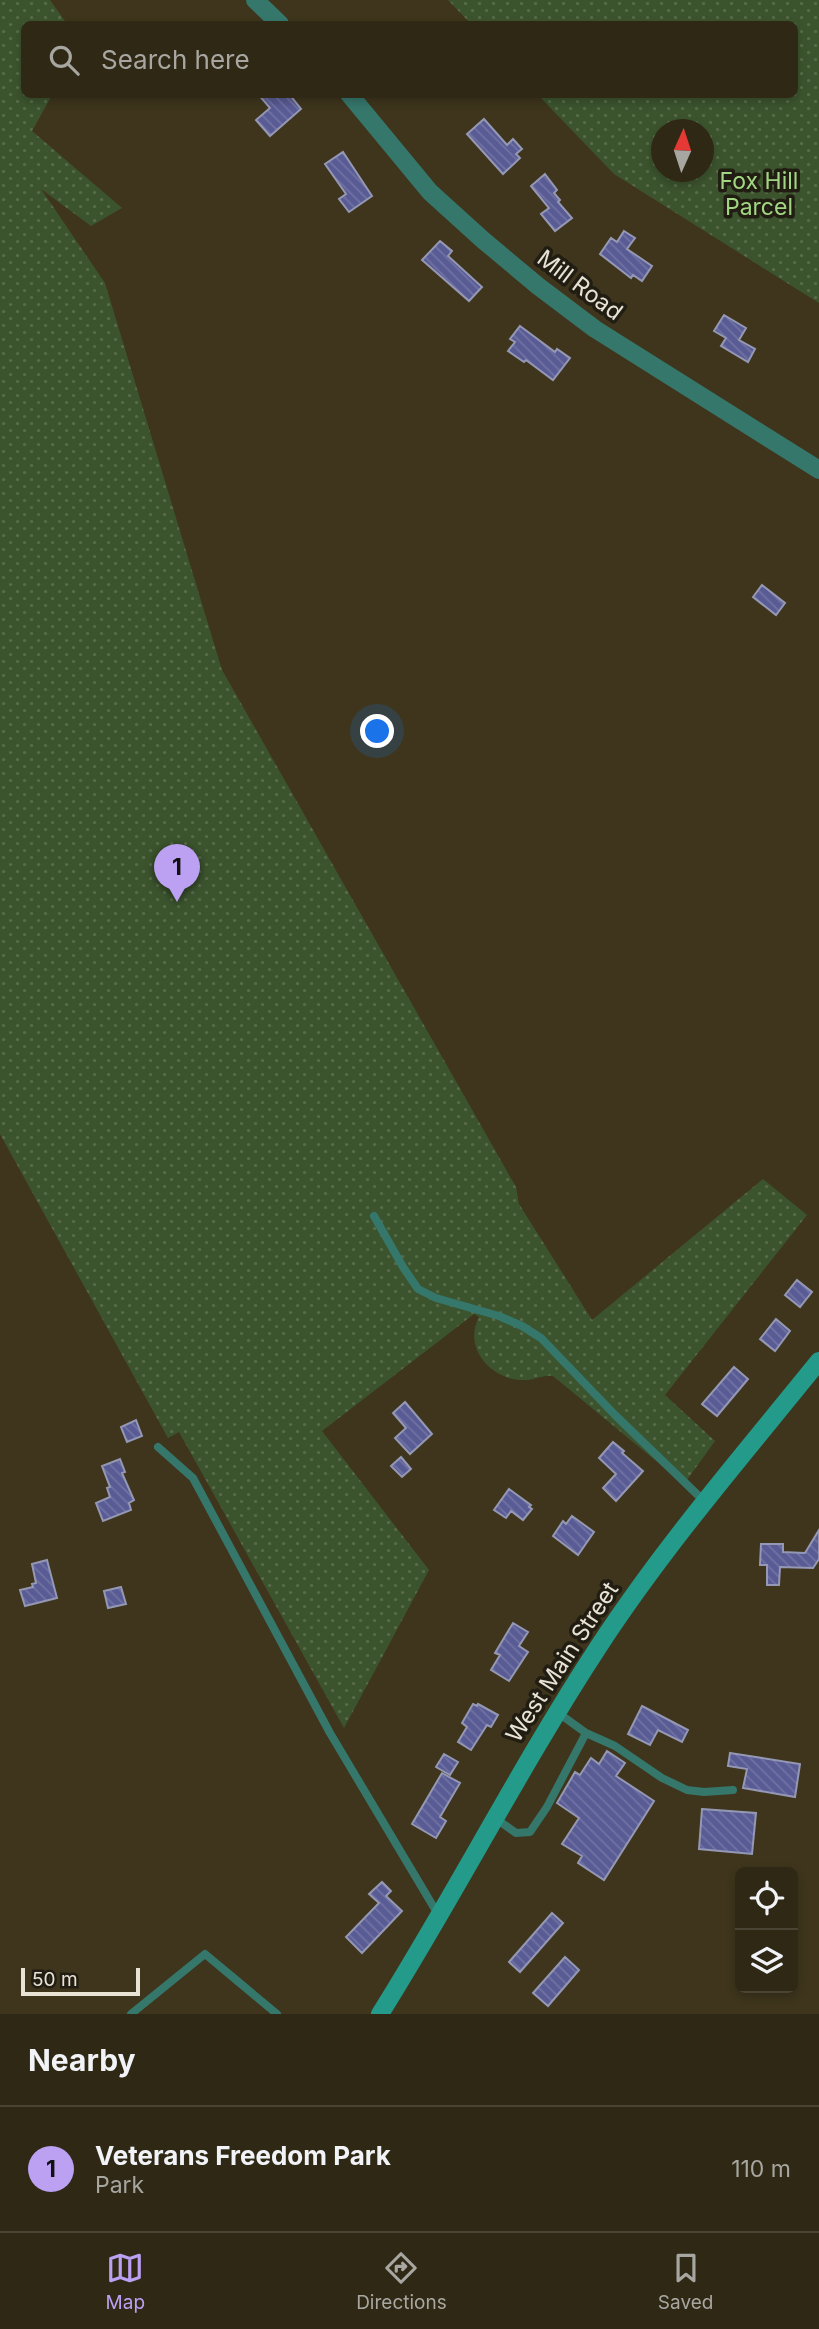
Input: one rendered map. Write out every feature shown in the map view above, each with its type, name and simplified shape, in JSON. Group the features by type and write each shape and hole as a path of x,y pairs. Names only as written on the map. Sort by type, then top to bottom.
{"main road":[{"name":"West Main Street","path":"380,2014 557,1712 640,1586 819,1360"}],"street":[{"path":"255,0 277,21"},
{"name":"Mill Road","path":"352,98 430,192 519,271 595,329 819,470"}],"lane":[{"path":"374,1216 418,1289 436,1298 499,1316 541,1338 615,1415 705,1502"},
{"path":"158,1447 193,1478 330,1733 439,1916"},
{"path":"557,1712 586,1733 615,1746 662,1778 687,1790 733,1790"},
{"path":"495,1818 516,1833 530,1832 547,1807 586,1733"},
{"path":"131,2014 205,1954 277,2014"}],"green space":[{"path":"0,0 50,0 65,21 21,21 21,98 50,98 32,131 122,208 91,226 41,189 105,283 222,670 516,1187 519,1204 592,1320 763,1179 807,1215 665,1395 715,1441 684,1484 553,1376 530,1380 514,1379 502,1376 492,1369 478,1352 475,1329 479,1317 474,1314 322,1431 429,1570 344,1728 179,1432 168,1438 0,1134"},
{"name":"Fox Hill Parcel","path":"448,0 819,0 819,303 614,174 541,98 798,98 798,21 468,21"}],"building":[{"path":"261,98 292,98 301,109 270,136 256,120 270,108"},
{"path":"484,119 507,145 513,139 522,149 516,154 520,158 503,174 467,134"},
{"path":"343,152 372,196 349,212 339,199 346,194 325,164"},
{"path":"545,174 557,190 554,193 560,200 558,202 572,218 555,231 541,214 549,208 531,186"},
{"path":"624,231 635,238 627,249 652,266 642,281 633,275 631,278 600,254 611,238 617,242"},
{"path":"440,241 452,251 448,256 482,287 469,301 422,260"},
{"path":"724,315 746,328 739,340 755,349 748,362 721,346 726,338 714,331"},
{"path":"520,326 555,352 557,349 570,358 553,380 526,360 524,362 508,351 515,342 510,339"},
{"path":"762,585 785,603 776,615 753,597"},
{"path":"797,1280 812,1292 800,1307 785,1295"},
{"path":"776,1319 790,1331 775,1351 760,1339"},
{"path":"734,1367 748,1379 717,1416 702,1404"},
{"path":"405,1402 432,1434 410,1454 395,1438 406,1428 393,1413"},
{"path":"136,1420 142,1436 127,1442 121,1427"},
{"path":"613,1442 643,1471 616,1501 603,1488 616,1474 599,1458"},
{"path":"401,1457 411,1469 402,1477 391,1466"},
{"path":"120,1459 125,1472 122,1473 134,1500 129,1503 131,1510 103,1521 96,1503 110,1497 107,1488 110,1487 102,1466"},
{"path":"509,1489 531,1505 529,1507 532,1509 523,1520 511,1511 506,1518 494,1510"},
{"path":"572,1516 594,1532 578,1555 553,1536 563,1521 566,1524"},
{"path":"819,1530 819,1559 813,1568 780,1567 779,1585 767,1585 767,1565 760,1565 761,1544 783,1544 783,1552 805,1553"},
{"path":"47,1560 57,1598 25,1606 20,1590 33,1587 32,1584 36,1583 32,1564"},
{"path":"121,1587 126,1604 108,1608 104,1591"},
{"path":"513,1623 528,1632 519,1646 528,1652 509,1681 491,1670 500,1655 495,1653"},
{"path":"473,1704 498,1715 491,1727 487,1725 471,1750 458,1742 467,1727 462,1723"},
{"path":"642,1706 688,1730 682,1742 658,1730 650,1745 628,1734"},
{"path":"607,1751 625,1763 616,1776 654,1801 604,1880 578,1863 582,1856 562,1844 579,1818 557,1803 575,1772 580,1775 591,1758 599,1764"},
{"path":"730,1753 800,1764 795,1797 743,1788 747,1769 728,1766"},
{"path":"444,1754 458,1762 450,1775 436,1767"},
{"path":"442,1773 460,1783 440,1817 446,1821 436,1838 412,1824"},
{"path":"702,1809 756,1813 752,1854 699,1849"},
{"path":"382,1882 391,1891 386,1896 402,1911 362,1953 346,1937 379,1903 369,1894"},
{"path":"552,1913 563,1923 520,1972 509,1962"},
{"path":"565,1957 579,1970 548,2006 533,1993"}],"place":[{"name":"Veterans Freedom Park","path":"177,902"}]}
